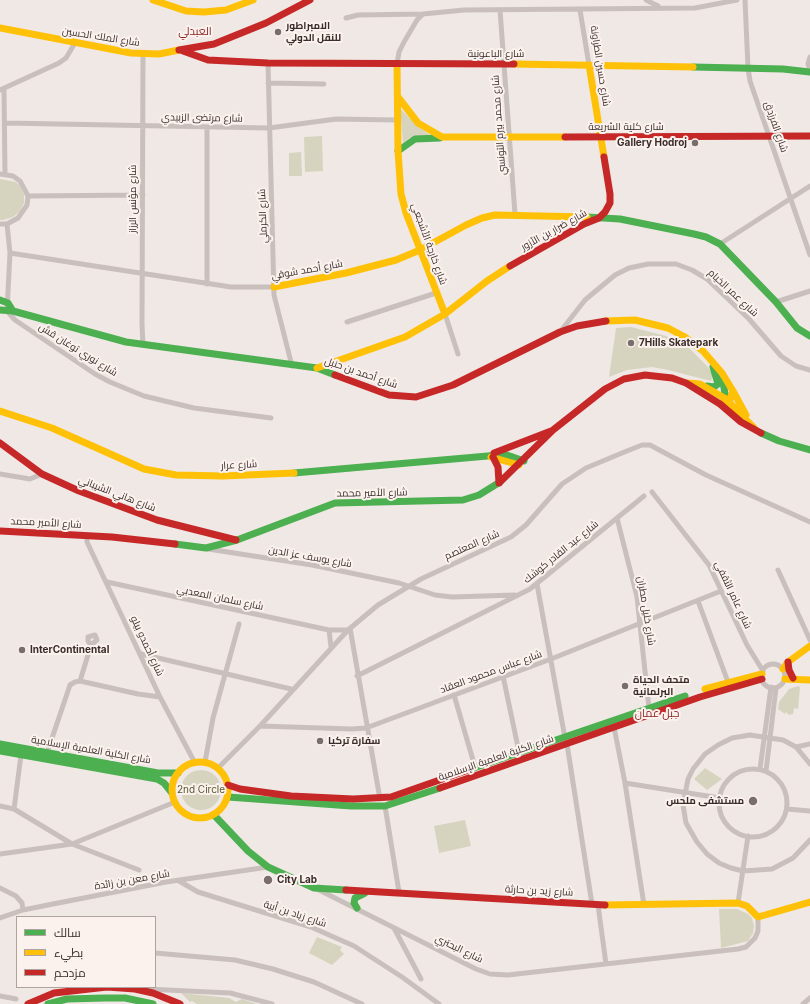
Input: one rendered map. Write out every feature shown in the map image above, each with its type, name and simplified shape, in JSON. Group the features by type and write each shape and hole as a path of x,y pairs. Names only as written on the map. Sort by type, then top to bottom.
{"street":[{"path":"153,0 186,11 204,12 226,10 253,0"},
{"path":"295,8 299,0"},
{"name":"شارع الملك الحسين","path":"0,28 75,44 143,54 183,51 214,44 234,37 310,0"},
{"path":"646,0 662,7"},
{"path":"346,18 358,15 423,14 464,10 580,10 662,7 695,8 737,0"},
{"name":"شارع الفرزدق","path":"745,0 750,81 810,255"},
{"name":"شارع محمد بيرم التونسي","path":"500,10 515,214"},
{"name":"شارع حسين الطراونة","path":"580,10 610,200 607,210 599,218"},
{"path":"398,64 399,52 404,42 423,14"},
{"path":"0,224 6,224 18,218 23,213 28,196 20,181 13,176 3,174 5,123 2,90 59,63 66,58 75,44"},
{"name":"شارع الباعونية","path":"183,51 208,60 268,63 589,65 748,68 810,71"},
{"name":"شارع مؤنس الرزاز","path":"143,54 143,345"},
{"path":"810,57 808,64 810,71"},
{"name":"شارع الكرملي","path":"268,63 274,287 276,305 292,366"},
{"name":"شارع خارجة الأشجعي","path":"398,64 398,151 403,202 458,354"},
{"path":"268,83 324,84"},
{"path":"398,97 418,123 442,138"},
{"name":"شارع مرتضى الزبيدي","path":"5,123 142,127 269,128 336,120 397,120"},
{"path":"207,128 207,284"},
{"name":"شارع كلية الشريعة","path":"398,151 415,139 442,138 810,136"},
{"path":"720,244 810,186"},
{"path":"28,196 143,195"},
{"name":"شارع أحمد شوقي","path":"10,253 142,272 207,284 241,288 274,287 376,266 420,250 455,230 482,218 495,215 515,214 599,218"},
{"path":"576,216 580,222 578,228"},
{"name":"شارع ضرار بن الأزور","path":"316,368 405,337 444,314 507,268 578,228 599,218 620,219 694,234 706,237 720,244 776,302 797,328 810,336"},
{"path":"6,224 10,253 7,309"},
{"name":"شارع عمر الخيام","path":"560,332 585,300 615,275 635,266 655,263 676,264 707,278 749,319 781,356 796,366 810,370"},
{"path":"776,302 810,292"},
{"path":"347,322 436,293"},
{"name":"شارع أحمد بن حنبل","path":"0,300 7,309 100,336 143,345 316,368 389,395 416,397 453,385 560,332 598,321 619,320 646,322 677,332 694,344 709,358 722,373 748,420"},
{"name":"شارع نوري توغان قش","path":"7,309 15,320 90,370 110,382 133,392 160,401 194,408 271,418"},
{"path":"700,384 714,387 718,384 716,374 709,358"},
{"path":"722,373 726,402"},
{"name":"شارع الأمير محمد","path":"0,531 87,535 206,548 237,540 310,511 335,503 463,500 499,484 553,430 605,389 624,379 638,376 653,375 672,378 686,383 726,402 729,411 741,422 755,430 779,441 810,450"},
{"name":"شارع الأمير محمد","path":"686,383 700,384 712,390 748,420 755,430"},
{"path":"726,402 733,391"},
{"name":"شارع عرار","path":"0,411 52,428 144,469 176,475 224,476 290,473 507,455 521,463"},
{"path":"499,484 498,466 491,456 507,447 553,430"},
{"name":"شارع هاني الشيباني","path":"0,443 42,474 79,491 158,520 237,540"},
{"name":"شارع المعتصم","path":"218,768 260,726 291,689 331,647 349,629 378,605 410,586 511,537 526,525 562,484 586,468 642,445 650,445 706,475 810,522"},
{"path":"0,474 30,479 42,474"},
{"name":"شارع عامر الثقفي","path":"652,492 707,562 722,591 746,645 762,675"},
{"name":"شارع عبد القادر كوشك","path":"410,586 436,595 452,597 520,595 537,584 644,496"},
{"name":"شارع خليل مطران","path":"617,518 637,597 649,708"},
{"name":"شارع أحمدو بيلو","path":"87,535 87,542 160,696 194,763"},
{"name":"شارع يوسف عز الدين","path":"206,548 287,560 410,586"},
{"path":"778,570 810,640"},
{"name":"شارع سلمان المعدبي","path":"107,582 328,630 349,629"},
{"path":"537,584 606,964"},
{"name":"شارع عباس محمود العقاد","path":"260,726 352,730 366,728 551,659 722,591"},
{"path":"357,676 520,595"},
{"path":"698,601 728,682"},
{"path":"205,762 213,718 239,624"},
{"path":"349,629 380,799"},
{"path":"328,630 331,647"},
{"path":"80,681 91,645"},
{"path":"785,679 783,669 788,662 810,646"},
{"path":"141,654 291,689"},
{"path":"788,662 789,670 793,678"},
{"path":"774,688 765,684 762,675 768,666 774,664 783,669"},
{"name":"شارع الكلية العلمية الإسلامية","path":"228,797 352,806 385,806 566,741 649,708 728,682 762,675"},
{"name":"شارع الكلية العلمية الإسلامية","path":"228,785 240,789 291,796 380,799 391,797 520,752 614,727 762,675"},
{"path":"503,676 520,752"},
{"path":"760,769 764,736 774,688 785,679 793,678 810,680"},
{"path":"47,753 70,685 80,681 138,694 160,696"},
{"path":"766,771 771,738 774,688"},
{"path":"454,695 475,767"},
{"path":"614,727 625,783 644,906"},
{"path":"810,764 796,747 783,740 750,735 732,738 718,745 706,754 693,769 684,792 683,805 686,823 697,842 707,854 719,863 743,871 761,871 784,864 793,858 810,840"},
{"name":"شارع الكلية العلمية الإسلامية","path":"0,744 158,773 178,773"},
{"path":"796,747 810,744"},
{"name":"شارع الكلية العلمية الإسلامية","path":"0,751 157,779 164,783 172,793"},
{"path":"14,809 21,755"},
{"path":"205,762 218,768 224,776 228,785 228,797 225,804 214,814 201,818 194,818 182,812 175,802 172,793 172,786 178,773 188,765 205,762"},
{"path":"751,769 766,771 780,782 785,790 787,808 780,824 773,830 757,836 748,836 734,831 724,820 719,805 725,784 736,774 751,769"},
{"path":"625,783 720,798"},
{"path":"0,854 72,844 175,802"},
{"path":"0,806 14,809 72,844 139,870"},
{"path":"385,806 399,892"},
{"path":"787,808 810,811"},
{"name":"شارع البحتري","path":"214,814 248,851 268,867 357,908 476,969 490,974 508,975 738,949 746,946 755,938 758,931 758,917"},
{"path":"748,836 738,903 747,906 758,917 810,902"},
{"name":"شارع معن بن زائدة","path":"0,918 23,910 179,881 268,867"},
{"name":"شارع زياد بن أبية","path":"179,881 198,892 311,927 354,946 402,977 439,1004"},
{"path":"0,888 16,896 22,903 23,910"},
{"name":"شارع زيد بن حارثة","path":"314,888 595,905 644,906 738,903"},
{"path":"357,908 354,903 356,896 369,892"},
{"path":"394,928 421,979"},
{"path":"156,953 235,960 266,967 314,982 362,1004"},
{"path":"28,1004 54,990 89,988"},
{"path":"121,988 230,993 272,1004"},
{"path":"135,989 167,998 180,1004"},
{"path":"0,996 16,999"},
{"path":"48,1004 68,999 105,998 125,998 153,1004"},
{"path":"804,1004 810,998"}],"green space":[{"path":"400,108 417,126 430,135 410,138 403,143"},
{"path":"322,136 323,171 305,172 304,137"},
{"path":"301,152 302,176 289,176 289,153"},
{"path":"0,179 16,182 20,186 24,195 24,203 19,212 13,217 3,220 0,220"},
{"path":"631,327 666,336 688,347 708,367 713,375 711,381 652,367 627,370 609,377 616,328"},
{"path":"798,686 800,687 798,709 794,708 793,714 789,715 786,712 785,714 778,709 779,702 789,689"},
{"path":"705,768 722,779 707,790 694,779"},
{"name":"2nd Circle","path":"197,770 205,770 212,773 218,779 221,790 218,801 212,807 205,810 197,810 190,807 184,801 181,794 181,786 184,779 190,773"},
{"path":"465,820 471,846 439,853 434,826"},
{"path":"719,909 737,909 748,914 752,918 754,926 753,933 748,941 721,948"},
{"path":"317,937 342,947 340,950 344,954 332,965 309,953"},
{"path":"181,993 229,998 236,1002 242,999 257,1004 197,1004 192,1001 190,1002"}],"traffic: fast":[{"path":"693,67 783,69 810,72"},
{"path":"398,151 415,139 440,138"},
{"path":"587,217 620,219 694,234 706,237 720,244 776,302 797,328 810,336"},
{"path":"0,300 8,303 13,311"},
{"path":"0,310 13,311 126,342 317,368 335,375"},
{"path":"707,386 714,387 718,384 713,367"},
{"path":"722,375 726,400"},
{"path":"761,433 779,441 810,450"},
{"path":"294,473 499,455 507,455 524,461"},
{"path":"175,544 206,548 237,540 335,503 463,500 479,495 500,482"},
{"path":"471,769 685,696"},
{"path":"0,744 158,773 178,773"},
{"path":"0,751 157,779 164,783 172,793"},
{"path":"228,797 351,806 385,806 440,788"},
{"path":"214,815 248,851 268,867 314,888 346,890"},
{"path":"357,908 354,903 355,898 365,893"},
{"path":"48,1004 67,999 105,998 125,998 153,1004"}],"traffic: slow":[{"path":"153,0 186,11 204,12 226,10 253,0"},
{"path":"0,28 131,53 159,54 179,50"},
{"path":"397,64 398,151 401,194 406,213 445,314"},
{"path":"514,64 693,67"},
{"path":"589,65 604,157"},
{"path":"398,97 418,123 442,137 565,137"},
{"path":"274,287 346,273 396,260 420,250 466,225 482,218 495,215 587,217"},
{"path":"317,368 405,337 445,314 487,281 510,266"},
{"path":"606,321 635,320 668,328 685,337 703,351 722,373 733,391 729,402 720,404"},
{"path":"687,383 700,384 726,399 754,428"},
{"path":"733,391 746,415"},
{"path":"0,411 52,428 144,469 176,475 223,476 294,473"},
{"path":"491,457 519,465"},
{"path":"783,669 788,662 810,646"},
{"path":"705,689 762,674"},
{"path":"785,679 810,680"},
{"path":"200,762 211,764 220,770 226,779 228,790 226,801 220,810 211,816 200,818 189,816 180,810 174,801 172,790 174,779 180,770 189,764 200,762"},
{"path":"605,905 738,903 747,906 758,917 810,902"}],"traffic: jam":[{"path":"179,50 214,44 266,23 310,0"},
{"path":"183,51 208,60 268,63 514,64"},
{"path":"565,137 810,136"},
{"path":"510,266 584,224 599,218 605,212 610,203 610,194 604,157"},
{"path":"335,375 389,395 416,397 453,385 560,332 577,326 606,321"},
{"path":"500,482 553,430 605,389 624,379 645,375 672,378 686,383 720,404 741,422 761,433"},
{"path":"494,453 551,431"},
{"path":"0,443 42,474 79,491 157,520 236,540"},
{"path":"493,457 498,467 499,483"},
{"path":"0,531 112,537 175,544"},
{"path":"788,662 789,670 793,678"},
{"path":"440,788 700,697 762,679"},
{"path":"228,785 240,789 291,796 353,799 391,797 471,769"},
{"path":"346,890 605,905"},
{"path":"28,1004 54,993 98,988"},
{"path":"121,988 153,993 180,1004"}],"place":[{"name":"الامبراطور للنقل الدولي","path":"278,32"},
{"name":"Gallery Hodroj","path":"695,143"},
{"name":"7Hills Skatepark","path":"631,343"},
{"name":"InterContinental","path":"22,650"},
{"name":"متحف الحياة البرلمانية","path":"625,686"},
{"name":"سفارة تركيا","path":"320,741"},
{"name":"مستشفى ملحس","path":"753,801"},
{"name":"City Lab","path":"268,880"}],"district":[{"name":"العبدلي","path":"195,32"},
{"name":"جبل عمان","path":"657,714"}]}
